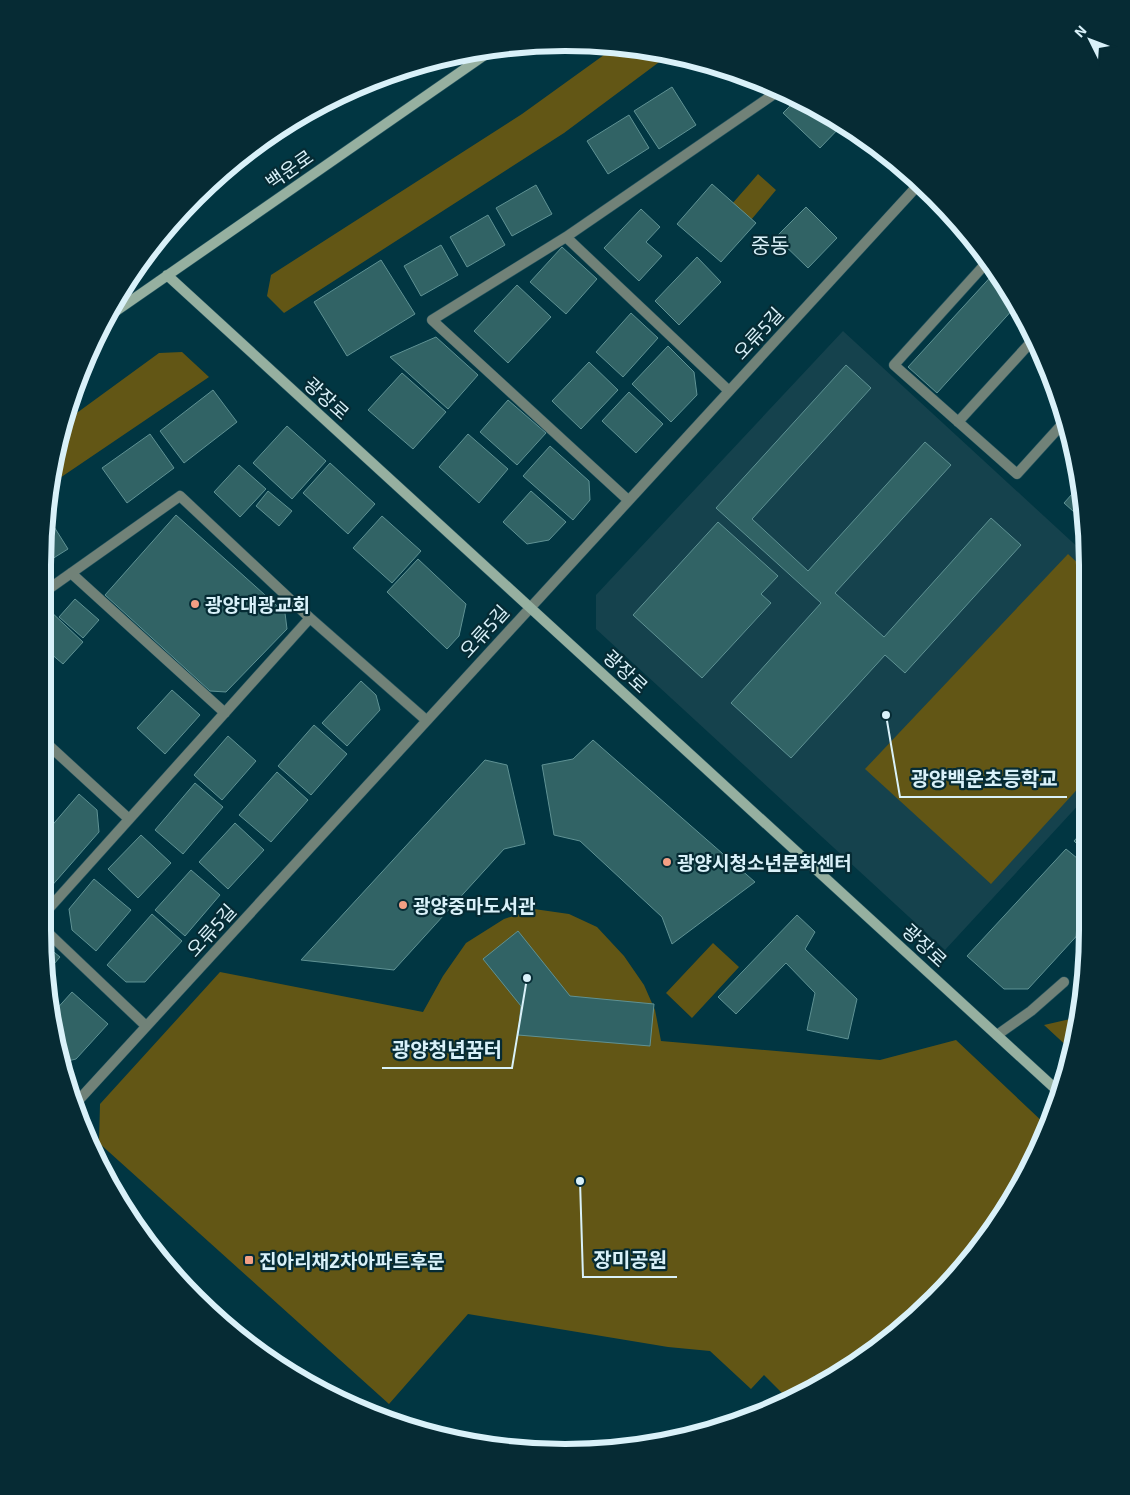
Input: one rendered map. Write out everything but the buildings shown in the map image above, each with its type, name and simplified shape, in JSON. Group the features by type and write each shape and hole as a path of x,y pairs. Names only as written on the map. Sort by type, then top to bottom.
{"street":[{"name":"백운로","path":"120,308 479,59"},
{"path":"628,500 432,320 566,237 773,95"},
{"name":"오류5길","path":"80,1098 914,189"},
{"path":"566,237 729,390"},
{"path":"983,267 894,365 1017,474 1059,427"},
{"name":"광장로","path":"167,275 1053,1087"},
{"path":"958,422 1029,344"},
{"path":"51,587 180,496 310,618 426,720"},
{"path":"71,573 225,713"},
{"path":"51,905 310,618"},
{"path":"51,747 129,819"},
{"path":"51,937 146,1026"},
{"path":"997,1035 1031,1011 1064,982"}],"shaded area":[{"path":"607,53 661,60 564,133 284,313 267,296 271,275 522,114"},
{"path":"758,174 776,190 751,220 732,204"},
{"path":"843,331 1078,548 1079,804 945,950 596,629 596,595"},
{"path":"182,352 209,377 59,479 74,415 159,353"},
{"path":"1068,554 1079,564 1079,787 991,884 865,769"},
{"path":"534,909 569,914 597,927 624,956 644,985 655,1010 661,1041 880,1060 956,1040 1042,1121 1040,1127 1010,1187 973,1243 951,1269 904,1316 878,1338 822,1375 818,1377 815,1375 809,1382 784,1395 764,1375 751,1389 710,1351 668,1347 468,1314 389,1404 99,1143 100,1104 220,972 423,1012 443,976 466,943 504,919"},
{"path":"713,943 739,967 692,1018 666,993"},
{"path":"1071,1019 1065,1045 1044,1025"}],"place":[{"name":"광양대광교회","path":"195,604"},
{"name":"광양백운초등학교","path":"886,715"},
{"name":"광양시청소년문화센터","path":"667,862"},
{"name":"광양중마도서관","path":"403,905"},
{"name":"광양청년꿈터","path":"527,978"},
{"name":"장미공원","path":"580,1181"},
{"name":"진아리채2차아파트후문","path":"249,1260"}],"district":[{"name":"중동","path":"770,244"}]}
